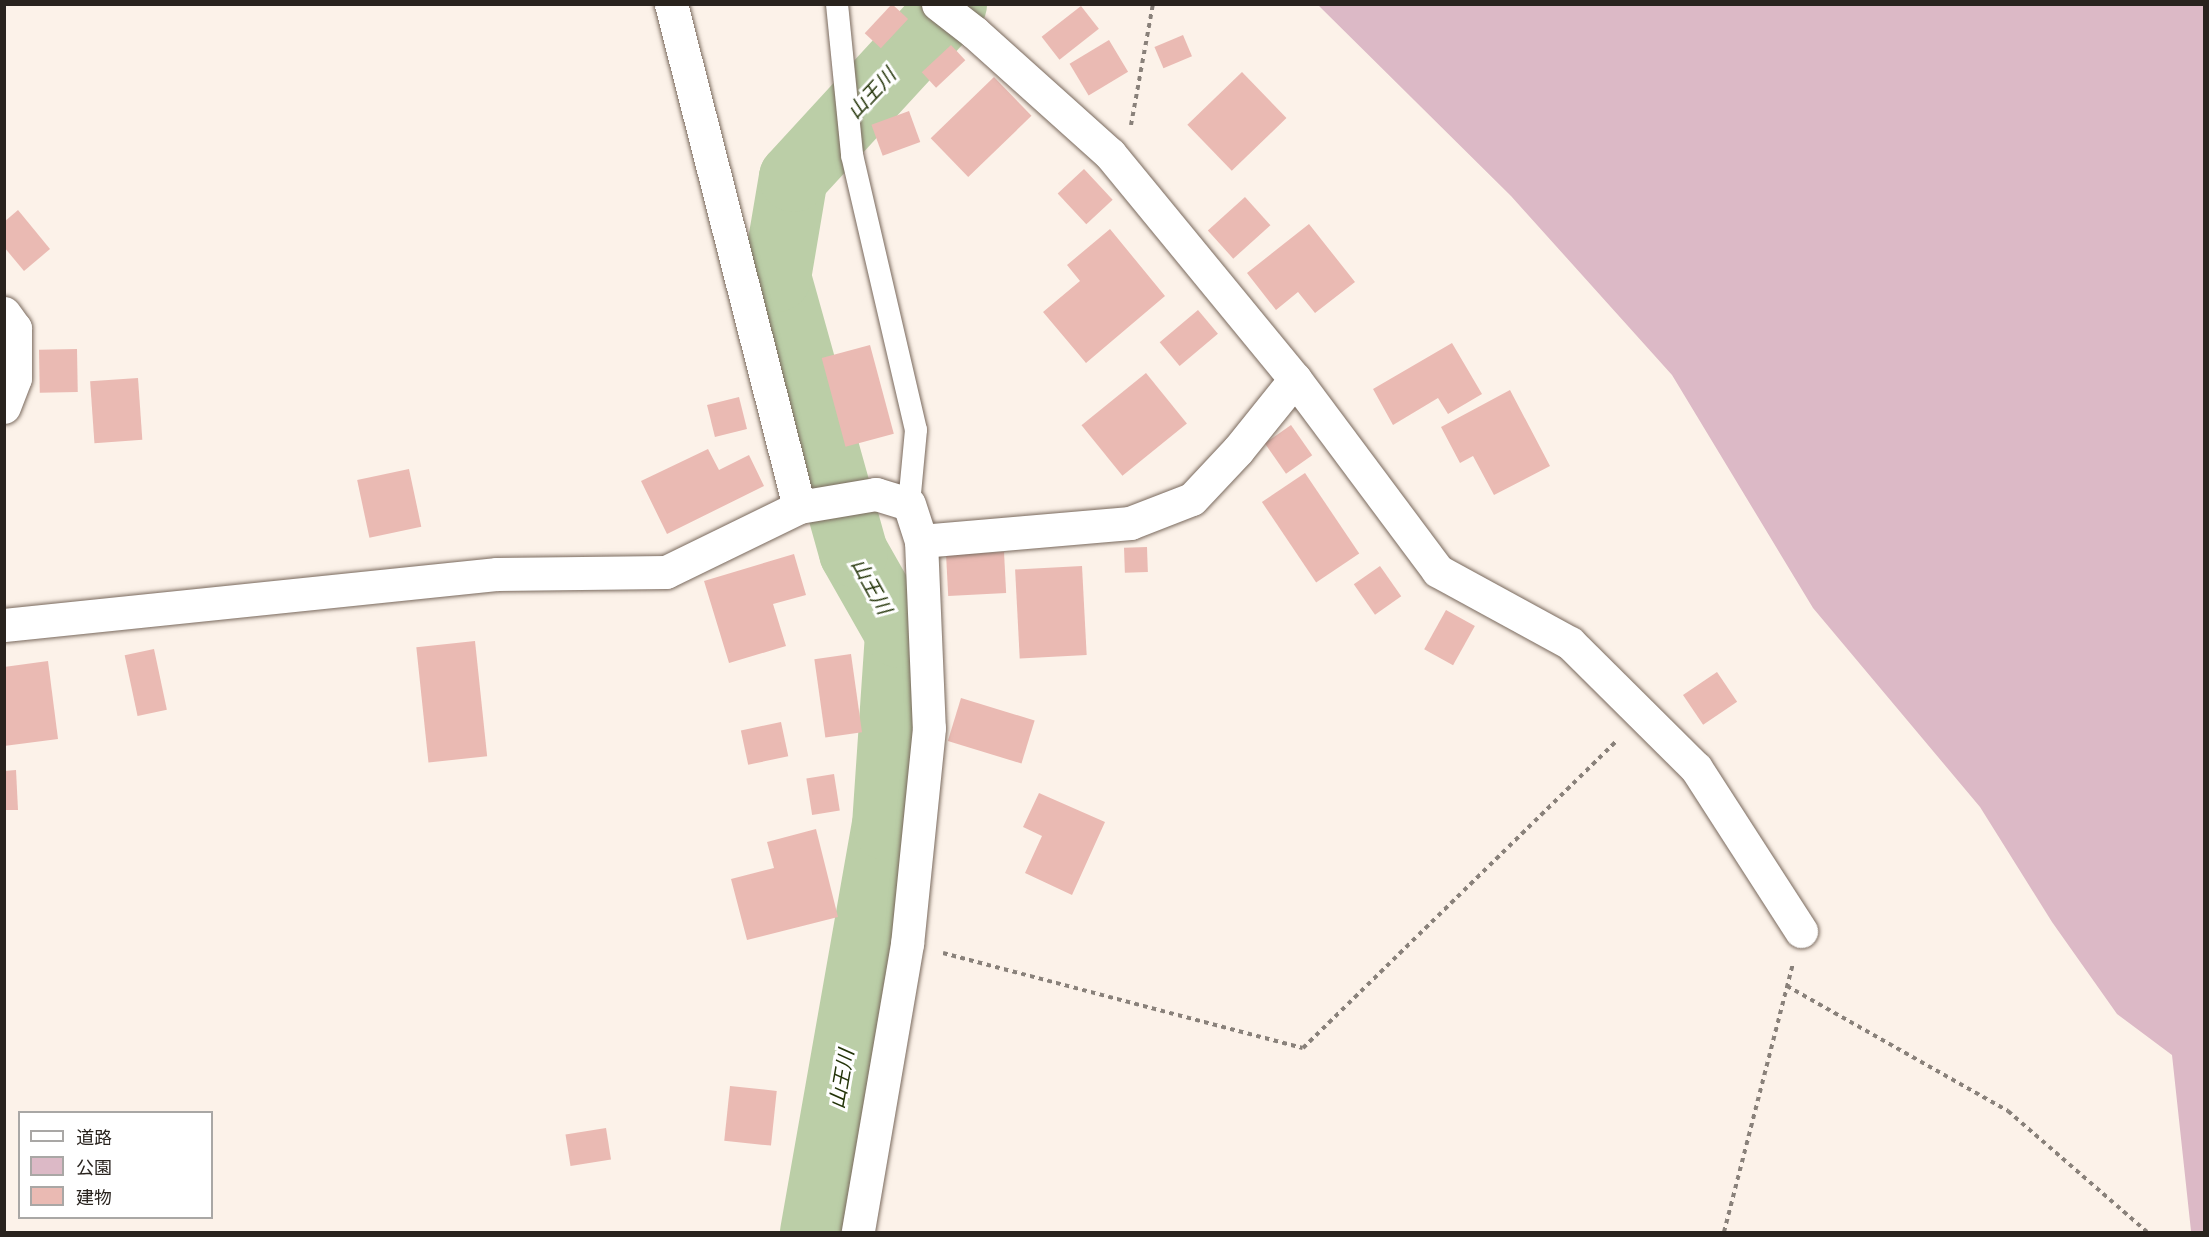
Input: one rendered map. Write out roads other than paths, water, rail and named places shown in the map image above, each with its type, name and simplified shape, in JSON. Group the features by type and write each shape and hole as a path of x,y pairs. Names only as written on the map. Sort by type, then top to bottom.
{"street":[{"path":"671,4 800,506"},
{"path":"938,4 974,32 1110,154 1295,380 1438,571 1570,643 1696,768 1801,931"},
{"path":"4,314 15,328 15,378 4,407"},
{"path":"921,541 1130,523 1192,499 1238,450 1295,380"},
{"path":"4,625 497,574 666,572 800,506 876,494 909,504 921,541 929,728 908,944 858,1233"}],"lane":[{"path":"837,4 852,155 916,430 909,504"}],"waterway":[{"name":"山王川","path":"814,1232 886,825 899,633 853,552 776,277 793,177 952,4"}]}
